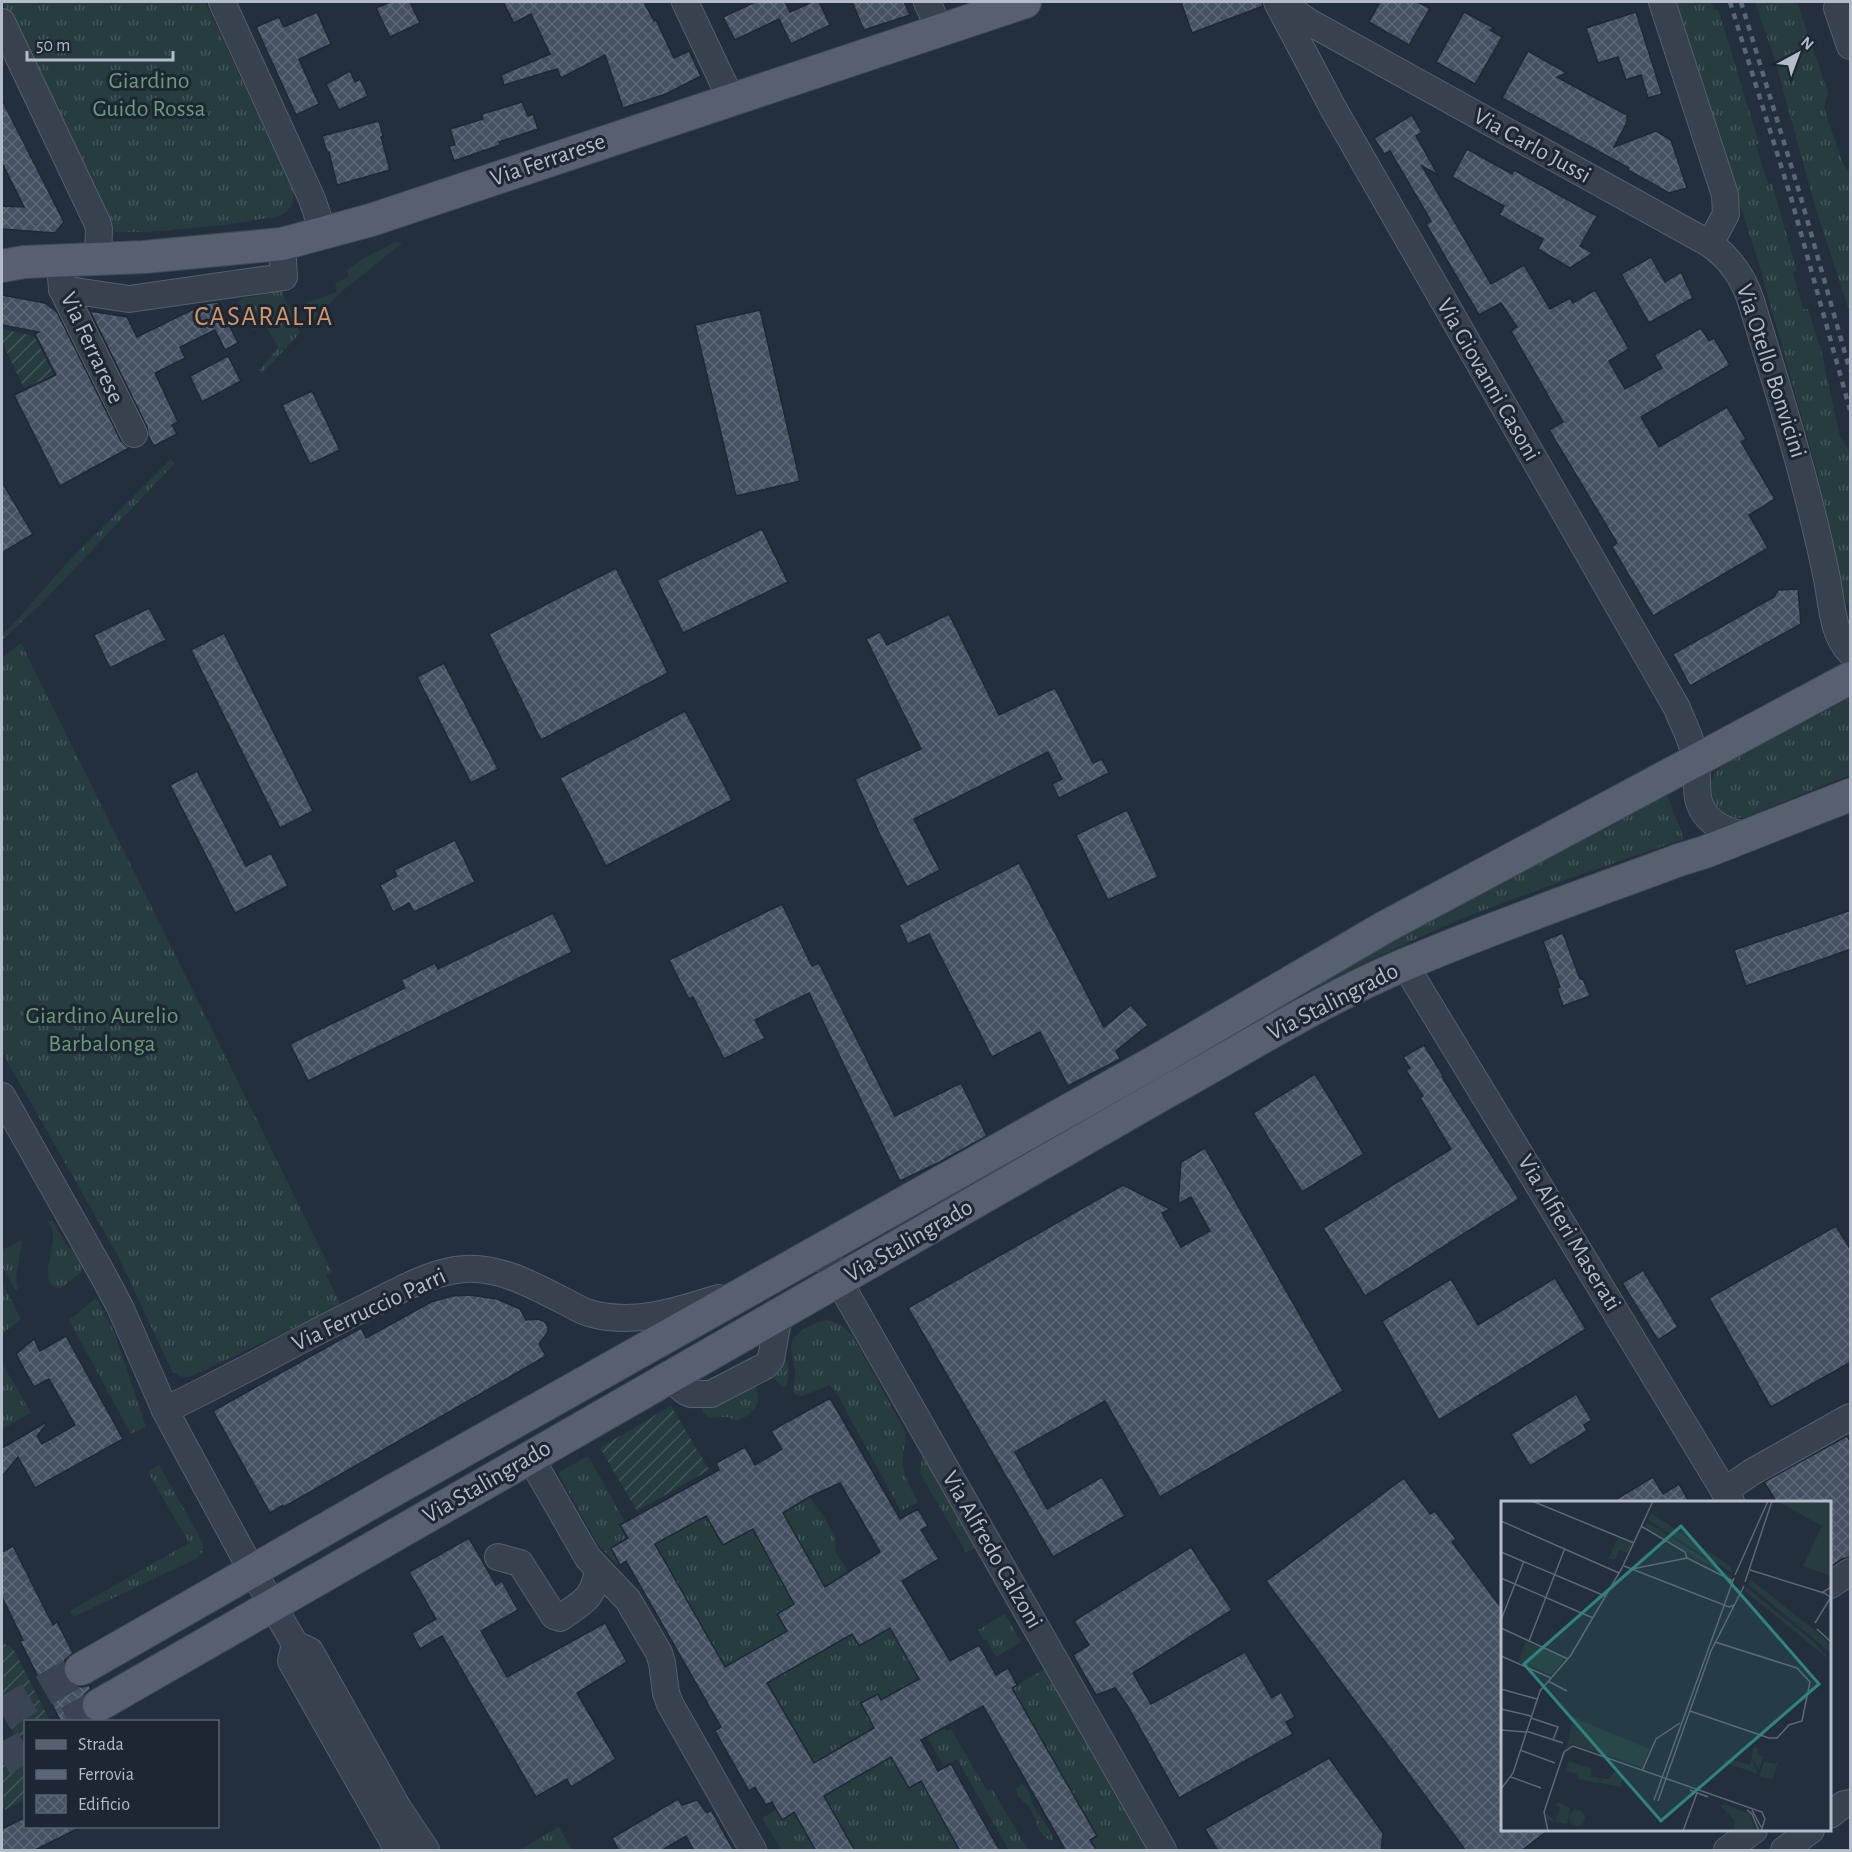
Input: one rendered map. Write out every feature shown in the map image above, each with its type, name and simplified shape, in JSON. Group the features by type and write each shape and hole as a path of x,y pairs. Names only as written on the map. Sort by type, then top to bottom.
{"main road":[{"name":"Via Ferrarese","path":"2,266 24,262 61,274 98,258 144,257 282,244 324,234 1025,2"},
{"name":"Via Stalingrado","path":"81,1669 1156,1061 1385,927 1851,678"},
{"name":"Via Stalingrado","path":"99,1705 1324,1004 1405,965 1851,795"}],"street":[{"path":"222,2 312,199 324,234"},
{"path":"685,2 731,99"},
{"path":"927,2 940,30"},
{"name":"Via Carlo Jussi","path":"1278,2 1353,47 1710,244"},
{"name":"Via Giovanni Casoni","path":"1278,2 1319,84 1677,708 1696,760"},
{"path":"1662,2 1725,195 1726,214 1710,244"},
{"path":"1837,8 1851,46"},
{"path":"2,22 97,222 99,229 98,258"},
{"path":"1319,84 1317,67 1325,52 1339,45 1353,47"},
{"path":"61,274 129,299 284,277 282,244"},
{"name":"Via Otello Bonvicini","path":"1710,244 1732,263 1749,294 1802,468 1826,570 1837,630 1844,645 1851,652"},
{"name":"Via Ferrarese","path":"61,274 134,434"},
{"path":"1696,760 1698,797 1704,813 1725,830 1747,835"},
{"name":"Via Alfieri Maserati","path":"1405,965 1728,1497"},
{"path":"2,1096 120,1307 165,1410 272,1605 295,1644 310,1651 398,1808 426,1851"},
{"name":"Via Alfredo Calzoni","path":"821,1250 1163,1851"},
{"name":"Via Ferruccio Parri","path":"165,1410 357,1312 429,1277 449,1270 481,1269 497,1273 525,1281 588,1313 617,1317 640,1317 682,1309 753,1288"},
{"path":"1728,1497 1752,1472 1851,1417"},
{"path":"530,1457 588,1558 621,1590 658,1653 663,1663 666,1693 670,1704 753,1851"},
{"path":"498,1557 520,1563 554,1616 560,1618 587,1599 595,1587 598,1569"},
{"path":"1831,1584 1851,1572"},
{"path":"295,1644 291,1661 398,1851"},
{"path":"1831,1814 1844,1804 1851,1803"},
{"path":"1727,1851 1753,1831"},
{"path":"1784,1851 1810,1831"}],"green space":[{"name":"Giardino Guido Rossa","path":"2,2 205,2 293,190 294,195 290,207 275,217 224,225 148,232 115,232"},
{"path":"1676,2 1711,2 1714,10 1718,9 1759,143 1756,145 1768,184 1772,183 1797,271 1793,273 1803,309 1808,309 1821,350 1840,437 1848,449 1850,459 1849,606 1846,602 1817,471 1759,264"},
{"path":"1755,2 1797,2 1828,93 1824,108 1843,164 1850,174 1850,313 1817,213 1774,57"},
{"path":"396,242 402,243 341,292 313,320 306,303 337,292 335,284 349,276 347,270 364,258"},
{"path":"277,280 300,333 262,374 259,370 278,348 267,327 253,329 238,301 243,298 269,294 267,282"},
{"path":"2,329 34,336 54,375 24,388 2,342"},
{"path":"171,459 175,463 39,606 2,640 2,634 68,562"},
{"name":"Giardino Aurelio Barbalonga","path":"21,643 332,1272 326,1275 341,1305 192,1376 180,1376 171,1369 118,1256 2,1052 2,658"},
{"path":"1850,698 1850,775 1746,817 1734,818 1717,809 1712,802 1711,783 1723,765"},
{"path":"1667,795 1684,839 1469,916 1362,964 1259,1018 1287,996 1514,873"},
{"path":"52,1220 69,1249 72,1248 83,1266 81,1272 61,1288 54,1287 48,1275 53,1236 48,1222"},
{"path":"22,1240 16,1278 18,1289 15,1290 2,1266 2,1250"},
{"path":"2,1283 21,1319 2,1334"},
{"path":"95,1299 115,1334 146,1427 131,1434 69,1320"},
{"path":"826,1320 835,1322 853,1337 905,1431 903,1467 918,1502 901,1511 835,1390 830,1385 802,1396 794,1394 792,1342 804,1329"},
{"path":"783,1347 789,1369 787,1384 783,1388 771,1375"},
{"path":"2,1366 31,1413 2,1429"},
{"path":"754,1385 757,1388 758,1402 755,1408 747,1416 736,1421 728,1417 710,1418 703,1413 702,1406 692,1409 687,1404"},
{"path":"671,1406 709,1470 637,1511 600,1448"},
{"path":"588,1456 625,1522 621,1525 628,1538 611,1548 620,1565 616,1564 597,1543 558,1473"},
{"path":"922,1456 975,1548 966,1552 920,1473"},
{"path":"159,1465 203,1543 200,1556 73,1617 70,1611 189,1543 148,1472"},
{"path":"809,1497 835,1537 836,1553 849,1573 825,1587 783,1513"},
{"path":"706,1516 723,1545 753,1529 794,1604 787,1631 725,1667 655,1544"},
{"path":"1005,1614 1021,1642 996,1657 978,1630"},
{"path":"890,1628 919,1679 881,1700 878,1694 861,1703 874,1728 814,1763 767,1683 852,1634 860,1645"},
{"path":"2,1642 13,1649 49,1720 24,1720 24,1735 16,1739 2,1709"},
{"path":"1046,1668 1151,1850 1097,1850 1012,1688"},
{"path":"936,1713 946,1731 951,1729 987,1791 992,1789 1028,1850 1009,1850 957,1759 944,1766 919,1723"},
{"path":"14,1748 24,1768 24,1800 5,1810 2,1805 2,1754"},
{"path":"891,1757 921,1781 960,1850 855,1850 824,1796"},
{"path":"1022,1784 1028,1790 1034,1808 1049,1828 1053,1840 1044,1837 1032,1811 1018,1797 1016,1788"},
{"path":"776,1810 782,1819 794,1812 816,1850 781,1850 762,1818"},
{"path":"558,1827 572,1850 520,1850"}],"building":[{"path":"390,2 410,2 420,23 390,37 376,8"},
{"path":"503,2 644,2 654,21 656,20 674,58 689,51 701,76 666,94 623,108 605,55 561,78 557,69 504,85 501,75 550,54 531,14 514,23"},
{"path":"755,2 785,2 790,12 812,2 819,2 830,25 791,44 779,19 735,40 723,17"},
{"path":"852,2 904,2 910,15 864,30"},
{"path":"1181,2 1262,2 1263,6 1192,33"},
{"path":"1380,2 1417,2 1430,8 1409,45 1369,22"},
{"path":"317,12 331,44 299,59 319,104 296,115 256,27 279,17 284,27"},
{"path":"1464,12 1494,28 1490,30 1502,37 1475,84 1436,62"},
{"path":"1636,12 1662,94 1648,98 1641,75 1626,80 1618,57 1598,63 1586,28"},
{"path":"1528,51 1567,73 1557,77 1627,115 1627,122 1614,147 1656,131 1671,140 1687,188 1669,193 1628,170 1629,168 1502,98"},
{"path":"350,71 355,82 360,79 368,96 339,110 326,84"},
{"path":"2,100 64,222 55,233 2,229 2,206 24,207 2,163"},
{"path":"522,102 528,116 533,114 538,129 454,161 449,146 455,145 450,129 483,119 482,114"},
{"path":"1412,115 1422,132 1416,136 1438,175 1422,166 1491,284 1524,265 1550,309 1570,298 1573,303 1595,290 1629,349 1609,361 1625,389 1662,368 1654,355 1701,328 1709,341 1714,338 1730,365 1641,417 1659,447 1727,407 1746,439 1741,442 1775,499 1749,515 1768,548 1653,616 1612,547 1617,543 1549,430 1563,422 1511,331 1517,327 1501,303 1479,315 1426,224 1431,221 1390,151 1384,154 1374,138"},
{"path":"379,121 390,170 337,185 329,152 327,152 322,136"},
{"path":"1467,149 1512,174 1514,170 1597,216 1580,246 1593,253 1570,268 1538,249 1543,239 1499,215 1504,206 1452,177"},
{"path":"1651,257 1665,282 1681,272 1693,298 1649,323 1621,274"},
{"path":"2,295 45,303 57,312 121,441 129,448 60,486 14,395 56,375 35,334 39,332 2,325"},
{"path":"218,302 238,343 225,350 215,330 180,347 185,358 155,373 178,422 172,425 177,434 154,446 148,438 147,427 90,311 127,317 137,337 204,304"},
{"path":"760,310 800,481 736,496 695,325"},
{"path":"228,356 241,381 202,402 190,376"},
{"path":"312,391 340,450 310,464 282,405"},
{"path":"2,482 33,534 2,553"},
{"path":"762,529 788,582 683,633 657,580"},
{"path":"616,568 668,673 541,740 489,634"},
{"path":"1798,589 1801,624 1690,686 1673,654 1774,597 1778,590"},
{"path":"149,608 166,640 110,668 94,635"},
{"path":"949,614 999,715 1055,688 1093,763 1102,759 1109,773 1059,798 1052,784 1062,779 1048,752 914,819 940,870 907,887 855,779 921,749 866,639 880,632 887,645"},
{"path":"224,633 313,811 280,828 191,650"},
{"path":"444,663 498,769 471,783 417,677"},
{"path":"685,711 732,800 606,866 560,778"},
{"path":"197,771 246,866 271,853 288,886 235,913 170,785"},
{"path":"1127,810 1158,877 1108,900 1076,835"},
{"path":"455,840 475,882 414,912 409,903 393,912 380,885 397,876 394,870"},
{"path":"1019,863 1104,1027 1131,1005 1148,1025 1116,1051 1120,1059 1068,1086 1040,1032 992,1057 929,934 908,944 899,925"},
{"path":"782,904 812,966 819,963 895,1116 961,1083 987,1136 900,1181 809,993 755,1020 765,1038 724,1059 693,997 689,999 669,960"},
{"path":"1851,910 1851,949 1746,986 1734,950"},
{"path":"553,913 572,952 308,1081 290,1044 405,988 401,980 435,963 438,969"},
{"path":"1563,933 1580,979 1583,979 1590,996 1563,1006 1557,988 1560,987 1543,941"},
{"path":"1424,1045 1519,1199 1365,1296 1323,1228 1451,1149 1420,1098 1423,1096 1406,1070 1410,1068 1403,1057"},
{"path":"1315,1074 1364,1154 1302,1192 1253,1113"},
{"path":"1205,1148 1343,1391 1160,1497 1105,1401 1015,1452 1047,1509 1102,1477 1125,1516 1053,1557 908,1308 1123,1185 1170,1209 1162,1213 1181,1247 1210,1231 1191,1197 1178,1204 1181,1162"},
{"path":"1836,1226 1851,1250 1851,1362 1771,1407 1709,1298"},
{"path":"1643,1270 1678,1327 1658,1340 1622,1283"},
{"path":"1555,1278 1586,1329 1439,1420 1382,1321 1451,1279 1478,1325"},
{"path":"470,1295 497,1299 520,1309 526,1320 538,1319 545,1322 548,1332 539,1344 546,1356 270,1513 213,1411 361,1328 366,1338 431,1302 452,1296"},
{"path":"66,1336 123,1439 35,1488 18,1457 2,1476 2,1448 45,1423 46,1425 37,1436 42,1444 75,1425 49,1379 34,1387 16,1354 34,1339 40,1351"},
{"path":"1576,1394 1592,1420 1584,1425 1587,1431 1530,1466 1511,1434"},
{"path":"830,1398 900,1519 918,1509 928,1526 921,1530 939,1559 902,1581 950,1661 979,1645 996,1675 1008,1668 1017,1685 1012,1688 1097,1836 1090,1840 1097,1851 1066,1851 983,1706 921,1740 938,1771 951,1764 1000,1851 960,1851 921,1781 909,1788 891,1757 824,1796 855,1851 816,1851 794,1812 782,1820 772,1802 766,1805 755,1787 749,1791 715,1731 721,1727 626,1561 620,1565 611,1548 628,1538 620,1525 719,1470 716,1463 745,1447 755,1465 782,1449 771,1431","holes":["840,1483 880,1552 825,1587 783,1513 809,1497","706,1516 723,1545 753,1529 794,1604 777,1614 787,1631 725,1667 655,1544","890,1628 919,1679 881,1700 878,1694 861,1703 874,1728 814,1763 767,1683 852,1634 859,1646"]},
{"path":"1847,1436 1851,1443 1851,1557 1842,1559 1831,1566 1831,1501 1776,1501 1764,1482"},
{"path":"1653,1477 1663,1494 1679,1484 1689,1501 1613,1501"},
{"path":"1404,1478 1430,1514 1435,1511 1456,1539 1452,1542 1501,1607 1501,1831 1548,1831 1521,1851 1466,1851 1266,1581"},
{"path":"469,1538 496,1585 502,1581 518,1610 481,1631 507,1677 605,1623 627,1662 577,1693 616,1759 571,1787 567,1779 536,1797 442,1636 420,1649 412,1633 436,1619 409,1572"},
{"path":"13,1546 53,1625 57,1622 73,1653 65,1660 63,1668 65,1677 72,1685 82,1687 89,1685 91,1689 84,1695 81,1706 84,1714 91,1720 60,1720 20,1641 23,1640 2,1597 2,1552"},
{"path":"1191,1547 1232,1610 1133,1673 1151,1704 1245,1652 1272,1698 1281,1692 1295,1717 1286,1722 1293,1734 1179,1798 1127,1705 1115,1688 1096,1695 1073,1655 1089,1645 1074,1621"},
{"path":"1329,1758 1383,1833 1381,1851 1218,1851 1205,1829"},
{"path":"678,1799 682,1805 697,1800 707,1813 711,1810 734,1851 694,1851 686,1836 661,1851 619,1851 612,1838"},
{"path":"24,1818 24,1828 79,1828 33,1851 2,1851 2,1829"}],"tunnel":[{"path":"2,1714 81,1669"},
{"path":"73,1720 99,1705"},
{"path":"2,1760 24,1747"}],"railway":[{"path":"1730,2 1792,201 1850,410"},
{"path":"1741,2 1801,198 1850,371"}],"district":[{"name":"CASARALTA","path":"264,316"}]}
